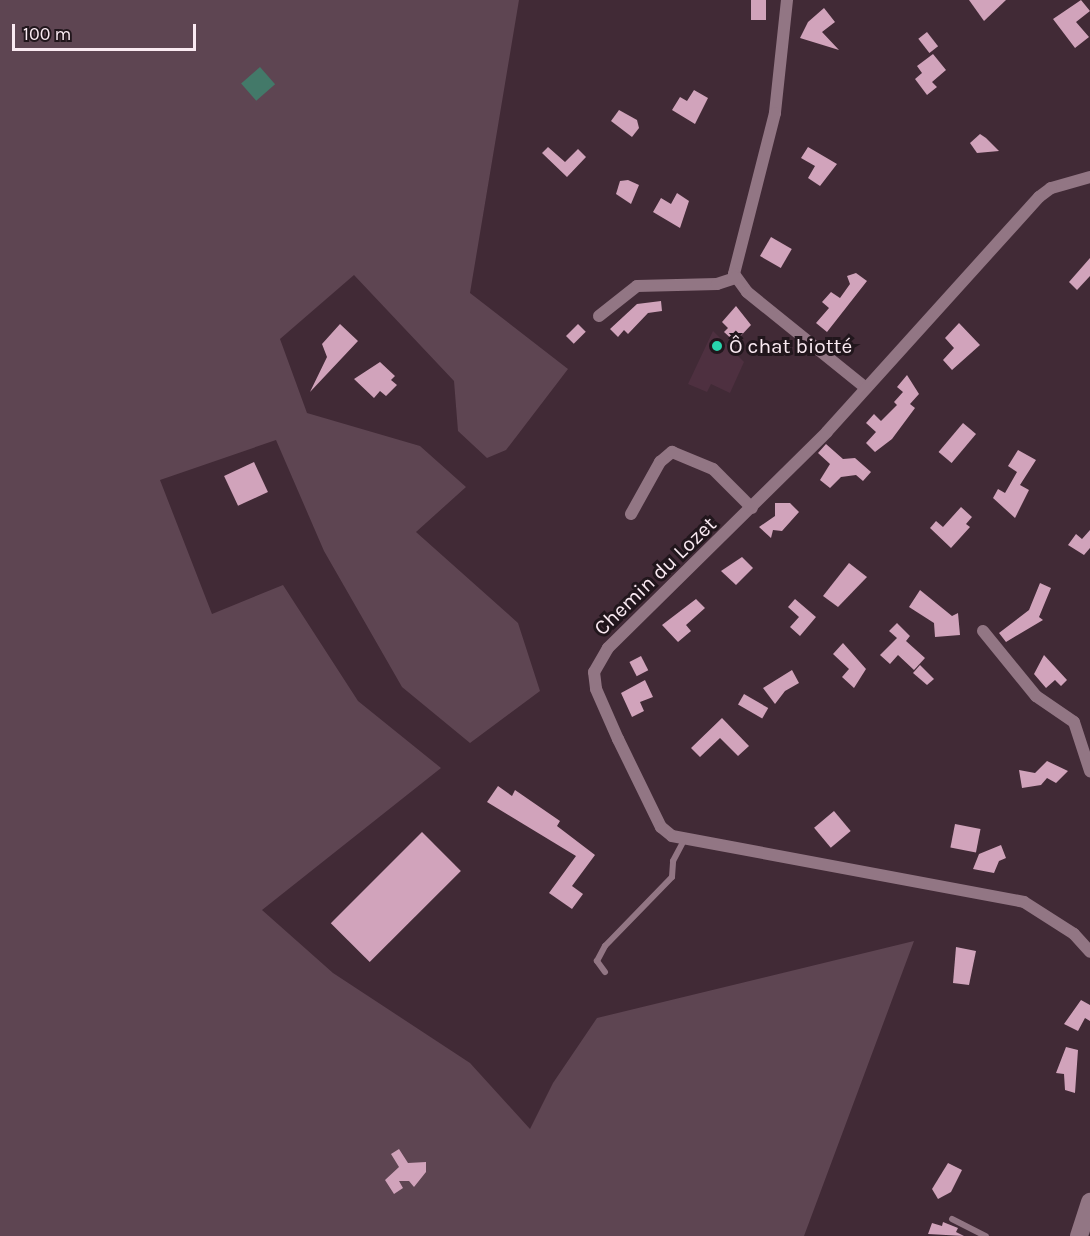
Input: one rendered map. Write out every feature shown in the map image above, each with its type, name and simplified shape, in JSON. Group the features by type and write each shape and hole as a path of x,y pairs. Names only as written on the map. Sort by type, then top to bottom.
{"street":[{"path":"787,0 774,113 735,263 736,278 866,388"},
{"name":"Chemin du Lozet","path":"1090,177 1052,188 1039,198 753,508 608,648 594,672 606,714 661,827 683,842 1024,902 1074,934 1090,952"},
{"path":"599,316 637,286 717,284 736,278"},
{"path":"631,514 660,462 672,452 713,469 753,508"},
{"path":"983,631 1036,696 1074,722 1090,771"},
{"path":"1079,1236 1090,1202"}],"lane":[{"path":"605,972 597,961 605,946 672,878 673,861 683,842"},
{"path":"952,1219 986,1236"}],"shaded area":[{"path":"0,0 519,0 470,293 568,369 506,450 487,458 458,431 454,381 354,275 280,339 307,413 420,446 466,487 416,532 518,623 540,691 470,743 402,687 324,551 276,440 160,480 212,614 283,585 358,701 441,768 262,910 333,973 470,1063 530,1129 553,1083 597,1018 914,941 804,1236 0,1236"},
{"path":"260,67 275,84 256,101 241,83"},
{"name":"Ô chat biotté","path":"713,331 744,362 730,393 711,384 707,392 688,384"}],"building":[{"path":"751,0 766,0 766,20 751,20"},
{"path":"969,0 1006,0 984,21"},
{"path":"1081,0 1090,11 1076,22 1089,37 1075,48 1053,19"},
{"path":"824,8 835,22 822,32 839,50 800,38 808,22"},
{"path":"927,32 938,46 929,53 918,39"},
{"path":"933,54 946,70 932,82 937,87 927,95 915,79 922,73 917,66"},
{"path":"694,90 708,98 695,124 672,110 680,97 687,101"},
{"path":"619,110 637,120 639,128 632,137 611,121"},
{"path":"980,134 999,151 977,153 970,143"},
{"path":"548,147 565,162 578,149 586,157 567,177 542,153"},
{"path":"808,147 837,164 820,186 808,178 815,166 801,158"},
{"path":"628,180 639,185 631,204 616,194 620,181"},
{"path":"677,193 689,201 680,228 653,212 661,198 671,204"},
{"path":"771,237 792,249 781,268 760,256"},
{"path":"1090,258 1090,276 1077,290 1069,282"},
{"path":"856,273 867,281 827,332 816,323 829,308 822,302 831,292 840,298 850,284 847,276"},
{"path":"661,301 662,311 648,313 628,334 624,330 618,337 610,329 637,304"},
{"path":"736,306 751,325 735,342 724,332 728,328 722,322"},
{"path":"959,323 980,345 952,370 943,360 954,348 945,338"},
{"path":"340,324 358,341 310,392 327,357 322,344"},
{"path":"578,324 586,332 574,344 566,336"},
{"path":"380,362 395,376 391,380 397,385 386,396 380,391 374,398 354,379"},
{"path":"907,375 919,394 910,404 915,408 892,439 875,452 866,443 876,432 866,423 874,414 881,421 897,405 894,402 903,392 897,387"},
{"path":"963,423 976,434 952,463 939,452"},
{"path":"826,444 843,459 855,458 871,472 863,481 856,475 841,477 830,488 820,480 830,464 818,453"},
{"path":"1018,450 1036,460 1020,485 1029,490 1015,518 993,498 998,489 1005,493 1017,472 1008,466"},
{"path":"254,462 268,492 238,506 224,476"},
{"path":"775,503 790,503 799,512 782,531 773,530 771,538 759,527 775,516"},
{"path":"961,507 972,517 966,524 970,527 951,548 930,528 936,521 943,527"},
{"path":"1090,530 1090,548 1084,555 1068,545 1076,534 1082,539"},
{"path":"742,557 753,568 736,585 721,571"},
{"path":"849,563 867,577 838,607 823,596"},
{"path":"1040,583 1051,588 1039,617 1043,620 1006,642 999,633 1029,610"},
{"path":"920,590 952,616 958,613 960,635 935,637 934,623 909,607"},
{"path":"696,599 705,608 686,625 691,631 678,642 662,625"},
{"path":"795,599 816,617 800,636 790,627 799,617 788,607"},
{"path":"897,623 910,636 906,641 925,658 914,670 898,655 890,664 880,655 897,638 889,631"},
{"path":"843,643 866,669 854,688 842,677 849,669 833,654"},
{"path":"1044,655 1067,680 1061,686 1055,680 1046,688 1034,674"},
{"path":"641,656 648,670 637,676 629,662"},
{"path":"920,665 934,679 927,685 913,673"},
{"path":"792,670 799,683 785,691 775,704 763,688"},
{"path":"645,680 653,697 640,702 644,711 632,717 621,693"},
{"path":"744,694 768,708 762,718 738,704"},
{"path":"722,718 749,746 738,756 720,738 700,757 691,748"},
{"path":"1047,761 1068,771 1056,783 1047,778 1041,785 1022,788 1019,770 1035,773"},
{"path":"498,786 512,796 515,790 560,821 557,826 595,855 572,886 583,894 572,909 549,893 576,856 487,802"},
{"path":"834,811 851,831 831,848 814,828"},
{"path":"955,824 981,829 976,853 950,848"},
{"path":"422,832 461,871 370,962 331,923"},
{"path":"1001,845 1006,858 999,861 994,873 973,869 979,854"},
{"path":"956,947 976,951 969,985 953,983"},
{"path":"1081,1000 1090,1005 1090,1021 1085,1018 1078,1031 1064,1024"},
{"path":"1066,1047 1078,1050 1075,1093 1065,1090 1064,1074 1056,1073"},
{"path":"399,1149 408,1163 426,1162 426,1172 414,1187 409,1181 399,1181 403,1188 394,1194 385,1180 399,1167 391,1154"},
{"path":"948,1163 962,1170 951,1192 938,1199 932,1189"},
{"path":"943,1222 958,1228 956,1232 964,1236 928,1234 932,1223 942,1226"}],"place":[{"name":"Ô chat biotté","path":"717,346"}]}
